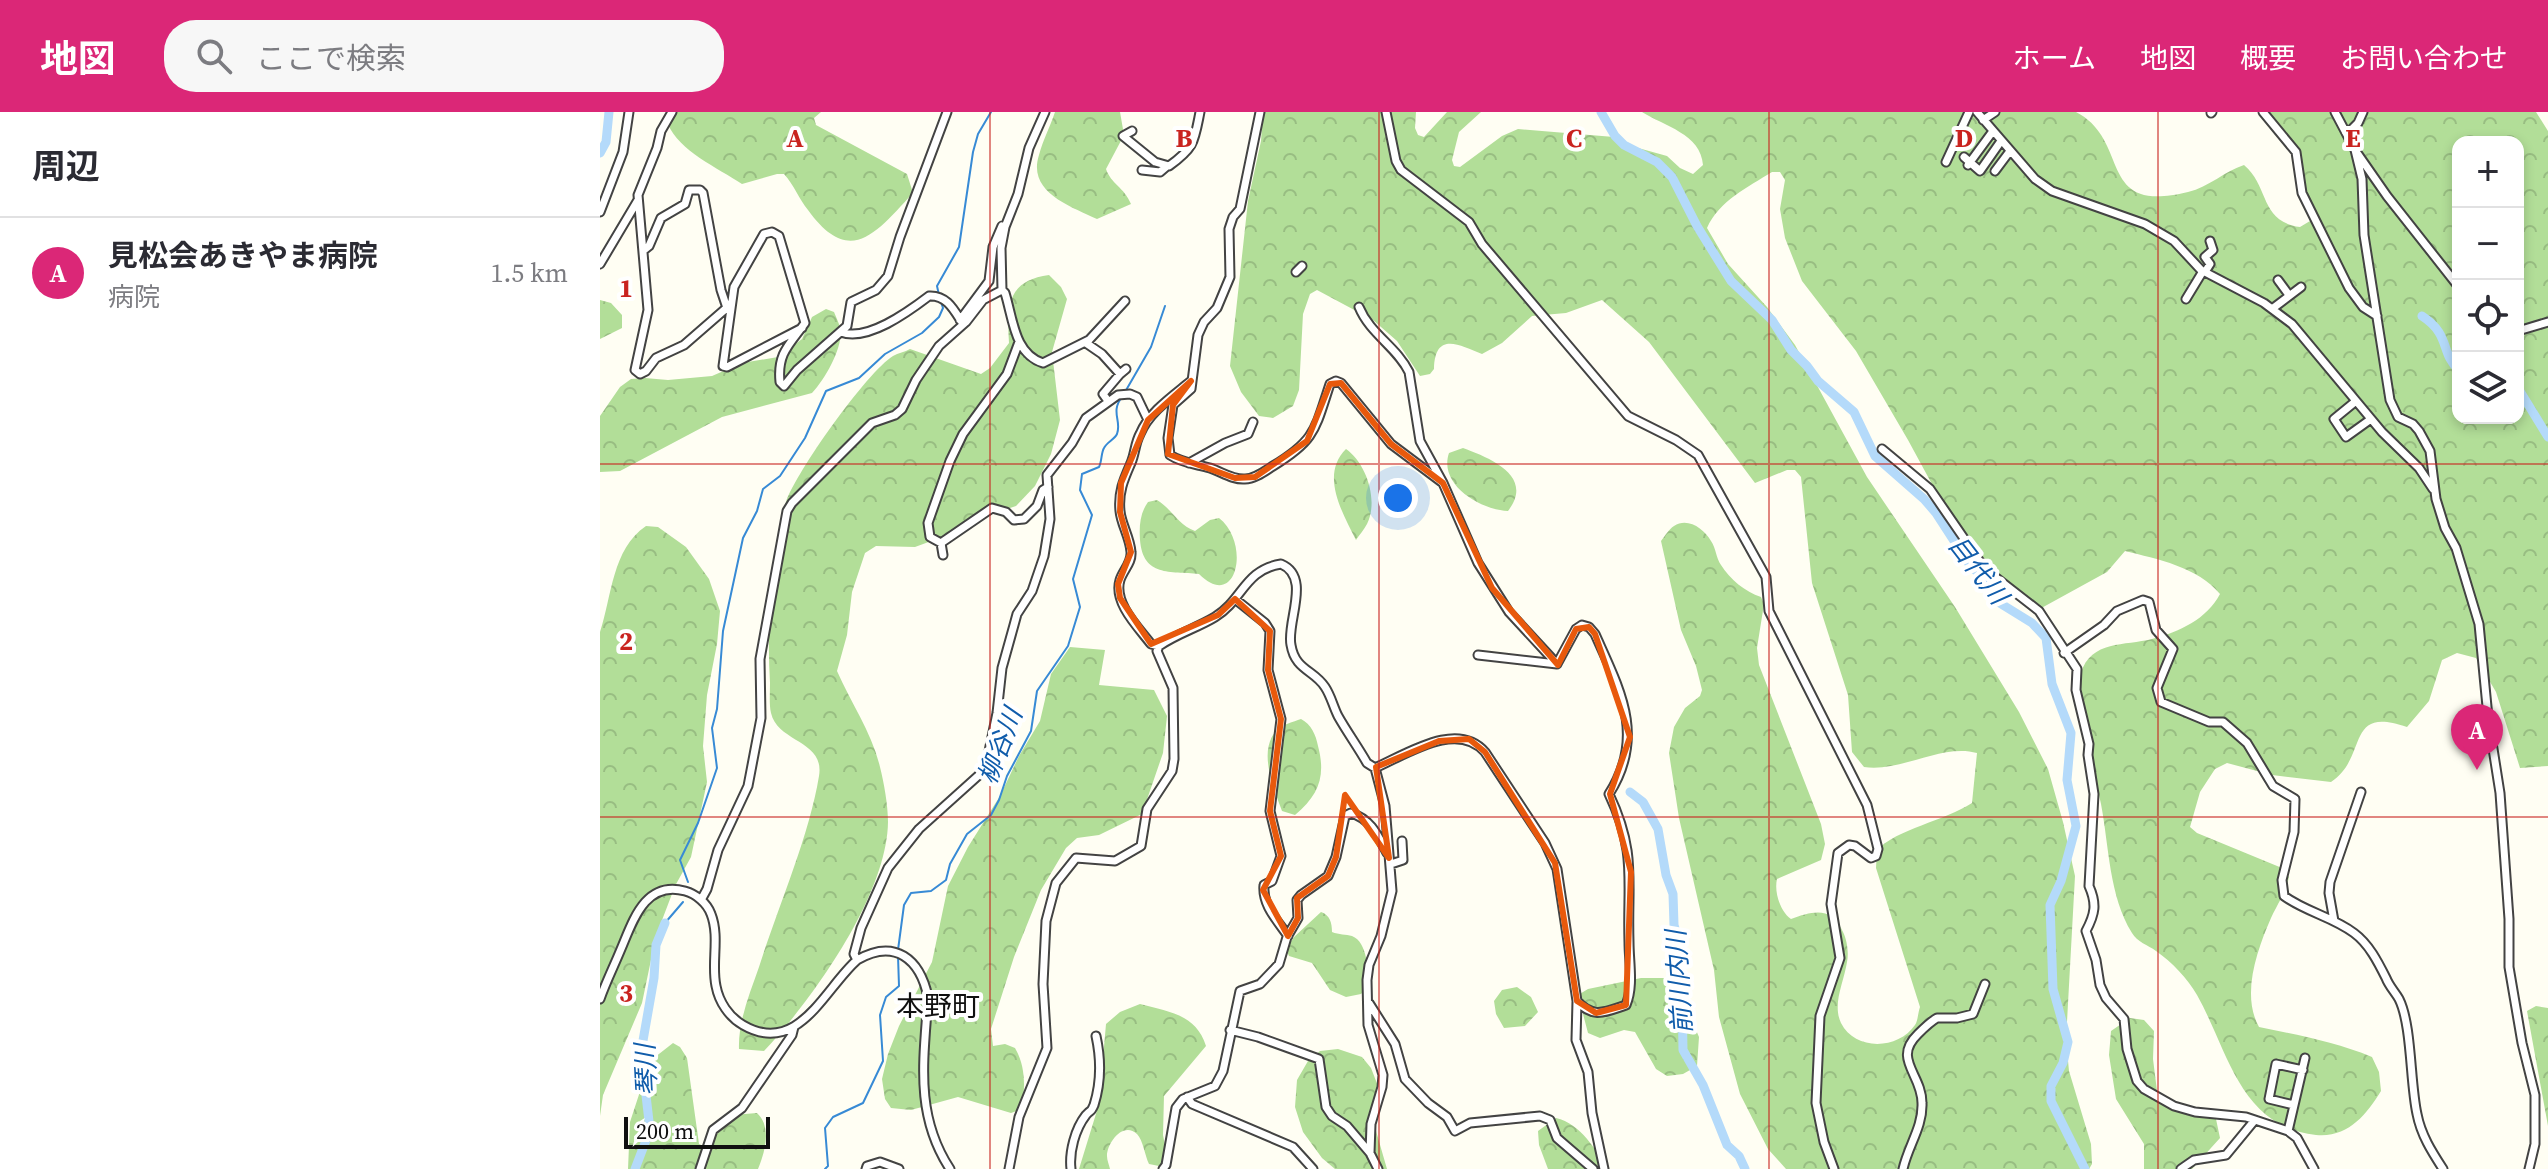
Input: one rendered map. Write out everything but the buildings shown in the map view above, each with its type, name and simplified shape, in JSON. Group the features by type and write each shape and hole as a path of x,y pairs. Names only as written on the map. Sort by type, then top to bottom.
{"street":[{"path":"601,208 617,173 629,112"},
{"path":"802,328 727,367 722,362 736,279 764,234 772,232 779,236 805,323 802,328 786,345 780,382 784,386 797,370 847,326 851,302 876,290 888,276 947,112"},
{"path":"962,322 989,281 993,247 1018,194 1029,148 1045,112"},
{"path":"1142,170 1160,172 1188,153 1193,147 1200,112"},
{"path":"1260,112 1240,209 1229,229 1230,277 1217,308 1204,322 1198,335 1191,389 1173,405 1168,438 1170,455 1178,461 1235,478 1246,480 1260,475 1307,441 1319,423 1330,384 1336,381 1341,383 1391,444 1443,483"},
{"path":"1386,112 1396,161 1401,170 1469,222 1482,244 1628,416 1698,455 1761,566 1768,583 1769,611 1867,805 1878,849 1876,856 1871,858 1849,845 1838,853 1831,904 1840,958 1820,1016 1816,1103 1824,1142 1834,1169"},
{"path":"1946,162 1969,112"},
{"path":"1977,112 2022,167 2052,191 2145,224 2174,241 2204,271 2272,309 2292,324 2371,419 2419,468 2434,491"},
{"path":"1983,120 1995,112"},
{"path":"2263,112 2296,152 2302,193 2349,288 2363,307 2377,316"},
{"path":"2335,112 2355,150 2387,196 2453,280"},
{"path":"2347,134 2358,123 2363,112"},
{"path":"600,264 638,200 670,113"},
{"path":"1132,131 1123,136 1155,162 1167,166"},
{"path":"1993,131 1967,162 1980,171 2001,141"},
{"path":"2355,150 2362,179 2364,235 2390,400 2398,417 2413,424 2430,451 2434,491 2479,624 2488,717 2500,793 2509,919 2509,967 2535,1095 2535,1144 2529,1169"},
{"path":"1995,171 2010,151"},
{"path":"644,250 649,246 661,218 685,204 689,190 700,190 721,290 726,305 731,304"},
{"path":"638,200 648,310 635,370 640,374 646,371 656,358 684,345 731,304"},
{"path":"1008,217 1001,248 1002,290 1019,342 1033,360 1043,363 1086,343 1125,301"},
{"path":"2186,299 2210,264 2205,257 2213,250 2210,241"},
{"path":"2278,280 2289,295"},
{"path":"2272,309 2301,287"},
{"path":"701,900 718,850 748,786 761,718 760,659 787,511 872,423 895,415 902,409 939,346 983,300 1002,290"},
{"path":"841,332 858,334 892,322 929,296 941,297 949,303 962,322"},
{"path":"1359,307 1364,320 1405,363 1420,441 1443,483 1478,563 1509,612 1557,664"},
{"path":"2524,329 2548,322"},
{"path":"1019,342 1007,374 963,434 950,461 928,523 930,537 941,543 948,541 992,508 1006,512 1014,520 1024,519 1037,506 1043,490 1048,487"},
{"path":"1086,343 1123,372 1103,394 1108,401"},
{"path":"1159,646 1151,644 1131,620 1120,598 1118,584 1130,561 1131,552 1120,512 1121,483 1132,462 1139,434 1148,420 1191,381"},
{"path":"857,960 854,954 861,928 888,868 919,829 979,775 988,756 1002,668 1017,614 1032,591 1044,556 1050,519 1047,475 1072,443 1081,425 1118,395 1137,397 1148,420"},
{"path":"2356,401 2334,419 2346,437 2371,419"},
{"path":"1189,463 1248,434 1253,422"},
{"path":"1882,449 1930,489 1985,569 2039,611 2077,669 2076,690 2089,744 2094,794 2089,886 2095,900 2094,915 2086,931 2096,960 2100,985 2106,998 2124,1019 2128,1032 2127,1049 2137,1081 2144,1089 2174,1106 2195,1112 2230,1113 2288,1131 2297,1138 2314,1169"},
{"path":"941,543 943,555"},
{"path":"1009,1169 1019,1117 1047,1048 1043,1011 1044,949 1046,921 1056,883 1076,858 1115,861 1141,846 1147,809 1172,771 1173,688 1157,651 1159,646 1179,632 1218,615 1260,570 1281,564 1288,567 1296,583 1290,642 1294,656 1301,668 1323,684 1367,763 1375,768 1383,795 1392,891 1381,936 1369,965 1368,1025 1383,1075 1371,1124 1370,1153"},
{"path":"1235,599 1265,623 1270,631 1268,670 1281,719 1270,811 1281,856 1272,881 1264,885 1263,890 1265,903 1288,936"},
{"path":"2064,653 2104,625 2117,611 2143,600 2149,602 2156,630 2173,649 2157,688 2161,702 2209,722 2223,722 2247,743 2273,786 2295,799 2294,832 2282,880 2284,896 2356,934 2373,954 2399,999 2417,1116 2427,1144 2443,1169"},
{"path":"1557,664 1576,629 1582,625 1589,627 1595,634 1620,693 1630,737 1621,773 1609,794 1624,829 1630,859 1631,989 1626,1005 1596,1013 1588,1012 1577,1001"},
{"path":"1478,655 1557,664"},
{"path":"1375,768 1453,738 1477,743 1518,800 1555,863 1572,952 1577,1001 1576,1040 1588,1072 1592,1113 1604,1169"},
{"path":"2334,921 2330,882 2361,792"},
{"path":"1163,1169 1172,1139 1176,1108 1187,1097 1215,1086 1223,1071 1240,991 1260,984 1279,964 1298,918 1297,900 1328,876 1336,857 1345,816 1351,813 1367,821 1390,861"},
{"path":"1390,861 1403,860 1402,841"},
{"path":"600,999 636,914 646,899 660,891 676,889 690,892 708,907 714,924 715,983 728,1012 742,1025 760,1031 794,1027 812,1013 857,960 867,954 892,952 913,962 920,970 928,997 924,1105 935,1143 950,1169"},
{"path":"1903,1169 1919,1128 1922,1102 1920,1087 1906,1057 1908,1043 1937,1018 1973,1014 1985,984"},
{"path":"1368,1001 1395,1044 1405,1079 1447,1117 1455,1131 1470,1123 1540,1116 1550,1120 1557,1138 1593,1169"},
{"path":"700,1169 713,1130 742,1108 792,1035 794,1027"},
{"path":"1230,1030 1319,1059 1326,1107 1370,1153 1378,1169"},
{"path":"1071,1169 1075,1135 1093,1109 1099,1081 1100,1051 1096,1036"},
{"path":"2288,1131 2305,1058"},
{"path":"2294,1105 2269,1099 2276,1064 2303,1070"},
{"path":"1187,1097 1192,1104 1293,1147 1313,1169"},
{"path":"2181,1169 2194,1160 2226,1155 2254,1121"},
{"path":"866,1169 880,1162 899,1169"}],"highlighted area":[{"path":"1191,381 1173,405 1168,454 1235,478 1255,477 1307,441 1330,384 1341,383 1391,444 1443,483 1492,588 1558,665 1576,629 1589,627 1595,634 1630,737 1610,794 1631,872 1626,1005 1596,1013 1577,1001 1555,863 1485,752 1469,739 1439,741 1376,767 1389,858 1345,795 1336,857 1328,876 1297,898 1298,918 1288,936 1263,890 1281,856 1270,811 1281,719 1268,670 1270,631 1235,599 1218,615 1151,644 1120,598 1118,584 1131,552 1120,512 1121,483 1148,420"}],"green space":[{"path":"674,112 821,112 814,118 816,125 907,174 913,193 875,231 850,241 837,237 823,228 784,174 742,184 690,151 673,134 668,124"},
{"path":"1055,112 1120,112 1124,135 1106,169 1131,204 1097,219 1064,203 1045,188 1037,168"},
{"path":"1263,112 1416,112 1415,128 1418,135 1424,137 1447,112 1481,112 1459,132 1452,160 1454,166 1460,167 1502,136 1518,129 1614,137 1631,146 1667,156 1680,168 1693,174 1703,165 1696,146 1680,132 1642,112 2076,112 2093,125 2126,184 2139,193 2159,196 2188,192 2244,165 2258,183 2271,211 2287,224 2300,227 2310,221 2312,213 2301,171 2284,135 2263,112 2536,112 2548,131 2548,766 2520,768 2496,692 2476,658 2457,653 2442,660 2429,701 2407,727 2387,722 2374,723 2365,728 2343,772 2331,782 2272,775 2227,763 2215,769 2200,792 2190,827 2197,833 2282,868 2289,877 2256,958 2251,987 2254,1014 2259,1027 2331,1043 2372,1057 2379,1072 2381,1091 2369,1108 2347,1129 2327,1135 2290,1129 2269,1117 2253,1102 2240,1083 2193,989 2168,960 2134,936 2119,903 2079,703 2081,673 2086,662 2101,650 2162,636 2191,623 2208,611 2220,594 2189,571 2125,551 2107,572 2036,611 2027,608 1952,521 1856,351 1802,281 1785,238 1780,209 1785,180 1780,172 1772,172 1727,202 1707,228 1728,264 1767,307 1795,345 1867,477 1955,607 2019,712 2048,769 2075,876 2066,1040 2069,1071 2091,1144 2092,1164 2089,1169 1786,1169 1768,1149 1740,1094 1719,1017 1714,970 1679,818 1669,753 1674,727 1685,708 1700,696 1702,690 1681,630 1661,541 1670,529 1679,524 1690,524 1700,529 1713,544 1719,562 1729,575 1761,597 1764,604 1757,648 1759,665 1821,824 1825,844 1821,860 1777,879 1777,895 1791,919 1821,913 1828,914 1839,924 1846,939 1848,955 1838,1001 1839,1016 1841,1023 1856,1039 1877,1044 1898,1039 1915,1025 1920,1007 1876,868 1877,850 1896,836 1972,803 1977,753 1950,752 1892,766 1864,767 1852,752 1848,695 1812,583 1801,477 1795,470 1787,470 1755,483 1649,342 1602,300 1566,313 1532,316 1502,343 1482,354 1457,345 1444,345 1435,357 1434,369 1430,374 1420,376 1397,341 1373,320 1317,290 1310,294 1303,314 1299,390 1293,406 1273,418 1259,416 1241,392 1230,366 1248,201 1261,141"},
{"path":"1049,275 1067,299 1052,352 1060,420 1051,454 1035,486 1016,506 915,547 876,546 865,553 852,592 847,635 837,671 867,730 880,767 888,815 884,851 861,913 825,975 804,1004 764,1051 739,1049 745,1007 801,847 819,776 815,755 775,723 770,710 770,610 786,502 803,469 834,424 881,366 893,356 910,349 981,374 990,368 1009,343 1009,307 1017,290 1024,283"},
{"path":"600,300 611,303 622,315 622,328 600,339"},
{"path":"826,309 834,312 840,339 831,364 812,393 722,417 620,471 600,472 600,416 620,387 631,379 712,376 742,363 778,357 802,339 812,317"},
{"path":"1463,448 1496,463 1513,478 1515,499 1508,511 1475,501 1456,485 1447,465 1449,453"},
{"path":"1346,449 1365,473 1371,493 1370,514 1356,540 1340,506 1334,482 1338,459"},
{"path":"1157,500 1195,531 1210,520 1219,518 1229,529 1235,543 1237,557 1230,580 1223,585 1212,584 1199,574 1160,570 1146,560 1140,540 1141,520 1148,502"},
{"path":"646,526 658,527 686,547 709,579 720,611 707,695 703,746 707,782 691,857 675,886 656,936 642,1003 603,1095 600,1116 600,632 620,560 626,547"},
{"path":"1070,647 1105,650 1099,685 1154,690 1167,716 1163,753 1142,814 1099,835 1077,838 1066,848 1041,890 1014,957 991,1029 993,1046 1005,1044 1015,1048 1019,1055 1024,1077 1022,1109 1011,1113 958,1097 911,1110 891,1108 885,1099 882,1079 888,1054 932,962 948,886 1040,721 1051,674"},
{"path":"1301,719 1308,724 1317,742 1321,776 1310,800 1295,815 1282,811 1269,770 1268,748 1277,730"},
{"path":"1321,912 1330,920 1332,932 1352,936 1361,944 1371,984 1361,994 1346,997 1330,990 1312,963 1289,956 1286,949 1294,937"},
{"path":"1641,978 1667,978 1678,988 1699,1037 1697,1066 1683,1074 1667,1076 1656,1069 1635,1032 1624,1030 1600,1038 1588,1033 1578,995 1588,989"},
{"path":"1517,987 1531,997 1538,1012 1525,1026 1504,1028 1496,1014 1494,1001 1502,990"},
{"path":"1140,1004 1171,1012 1188,1021 1196,1027 1206,1046 1164,1096 1163,1135 1167,1156 1159,1166 1149,1164 1137,1134 1126,1130 1117,1135 1110,1145 1107,1156 1110,1169 1079,1169 1099,1104 1106,1024 1120,1012"},
{"path":"2536,1006 2548,1008 2548,1126 2527,1011"},
{"path":"2130,1018 2144,1020 2154,1031 2157,1091 2169,1101 2205,1111 2216,1119 2220,1138 2192,1169 2144,1169 2144,1144 2116,1099 2109,1055 2111,1031"},
{"path":"673,1043 687,1058 699,1144 706,1147 733,1115 757,1113 766,1132 765,1148 758,1169 628,1169 630,1122 650,1061"},
{"path":"1338,1049 1362,1057 1371,1068 1378,1086 1374,1124 1387,1169 1335,1169 1322,1158 1303,1132 1295,1107 1297,1080 1308,1061 1320,1051"},
{"path":"1556,1118 1580,1132 1608,1169 1548,1169 1539,1145 1538,1131"}],"waterway":[{"path":"600,153 606,142 609,112"},
{"path":"939,295 937,286 959,247 978,134 991,112"},
{"name":"目代川","path":"1601,112 1624,145 1657,162 1672,177 1697,226 1731,281 1772,320 1791,350 1818,381 1854,412 1875,456 1936,513 1971,567 1989,581 1998,602 2032,623 2046,638 2052,684 2071,733 2067,780 2076,826 2061,881 2050,905 2053,989 2068,1042 2063,1063 2051,1086 2051,1101 2085,1169"},
{"path":"688,882 680,860 698,823 717,768 712,728 717,709 723,631 743,538 757,511 763,489 780,476 805,438 826,391 859,378 885,354 922,333 939,317 943,308 941,302"},
{"name":"柳谷川","path":"1125,392 1151,347 1165,306"},
{"path":"2422,316 2437,330 2452,363"},
{"name":"柳谷川","path":"898,950 904,905 911,893 931,891 946,880 950,864 967,834 991,815 1031,731 1037,691 1068,646 1080,607 1073,579 1092,515 1080,490 1082,474 1099,467 1104,448 1117,434 1116,412 1122,397"},
{"path":"2524,398 2548,437"},
{"name":"前川内川","path":"1630,792 1643,802 1658,829 1666,875 1673,894 1674,925 1679,942 1677,970 1682,992 1683,1050 1703,1085 1727,1145 1739,1156 1745,1169"},
{"path":"665,923 683,902"},
{"name":"琴川","path":"635,1169 650,1130 641,1052 654,978 656,945 665,923"},
{"name":"柳谷川","path":"825,1169 828,1166 825,1128 833,1117 863,1103 883,1061 880,1015 886,997 899,986 898,956"}],"place":[{"name":"見松会あきやま病院","path":"2477,770"}],"district":[{"name":"本野町","path":"938,1006"}]}
